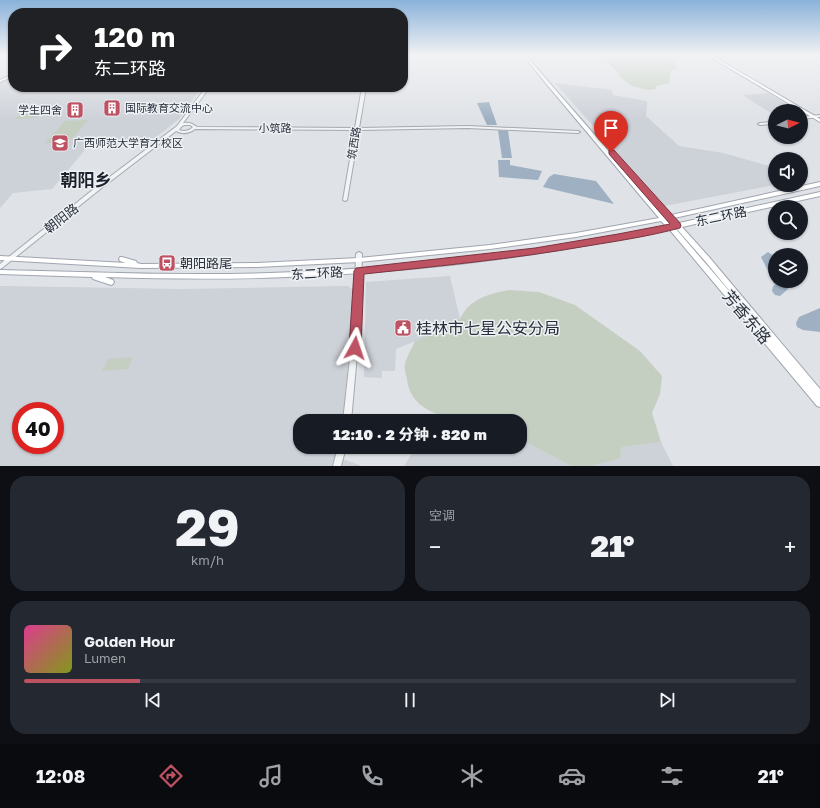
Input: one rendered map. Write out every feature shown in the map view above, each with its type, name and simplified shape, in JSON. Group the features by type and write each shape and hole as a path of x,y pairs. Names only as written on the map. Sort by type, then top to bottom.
{"main road":[{"path":"545,77 676,229"},
{"path":"748,77 818,118"},
{"path":"750,77 818,118"},
{"name":"东二环路","path":"0,258 141,266 279,264 530,242 666,218 820,184"},
{"name":"东二环路","path":"0,272 218,276 359,271 528,252 676,229 820,194"},
{"name":"芳香东路","path":"676,229 707,259 820,395"},
{"name":"芳香东路","path":"676,229 820,403"},
{"path":"122,259 141,266"},
{"path":"88,274 111,282"}],"street":[{"name":"朝阳路","path":"0,267 178,127 204,92"},
{"name":"筑西路","path":"345,200 363,92"},
{"path":"760,124 768,123"},
{"path":"183,125 195,125 194,128 188,132 178,131 178,127 183,125"},
{"name":"小筑路","path":"194,128 356,129 468,127 578,132"},
{"path":"348,414 357,322 359,257"},
{"path":"337,466 340,454"}],"shaded area":[{"name":"广西师范大学育才校区","path":"8,79 8,92 198,92 179,119 151,141 90,144 52,189 13,193 0,208 0,83"},
{"path":"555,83 612,90 613,95 647,101 646,116 679,146 723,153 768,166 768,186 664,206"},
{"path":"768,93 786,104 768,104 768,111 743,95"},
{"name":"桂林市七星公安分局","path":"450,276 460,319 442,327 440,331 396,349 395,371 382,371 382,378 364,377 366,282"},
{"path":"0,286 182,289 347,286 355,290 344,414 293,414 293,454 340,454 339,458 362,466 0,466"},
{"path":"661,442 673,466 591,466 620,459 622,447"},
{"path":"527,443 571,466 404,466 412,454 527,454"}],"green space":[{"path":"620,77 670,77 669,83 656,86 656,89 648,90 632,86"},
{"path":"47,105 34,118 15,119 29,106"},
{"path":"88,120 72,139 44,144 65,121"},
{"path":"509,290 539,292 575,305 640,351 662,376 660,394 652,413 661,442 622,447 620,459 591,466 571,466 527,443 527,414 439,414 422,406 412,395 405,369 408,355 415,341 440,331 442,327 460,319 469,306 481,298 494,293"},
{"path":"133,357 128,369 102,371 108,359"}],"water":[{"path":"489,102 497,125 487,125 477,103"},
{"path":"498,130 508,131 512,158 502,158"},
{"path":"498,160 510,160 510,165 542,171 538,180 499,177"},
{"path":"554,174 596,181 614,204 543,187 549,177"},
{"path":"768,252 768,271 761,257"},
{"path":"773,288 788,288 780,296 775,295 772,291"},
{"path":"820,308 820,332 803,330 797,327 796,323 799,317"}],"place":[{"name":"国际教育交流中心","path":"112,108"},
{"name":"学生四舍","path":"75,110"},
{"name":"广西师范大学育才校区","path":"60,143"},
{"name":"朝阳路尾","path":"167,263"},
{"name":"桂林市七星公安分局","path":"403,328"}],"district":[{"name":"朝阳乡","path":"86,180"}],"route":[{"path":"355,348 359,271 535,252 618,238 676,226 611,152"}]}
